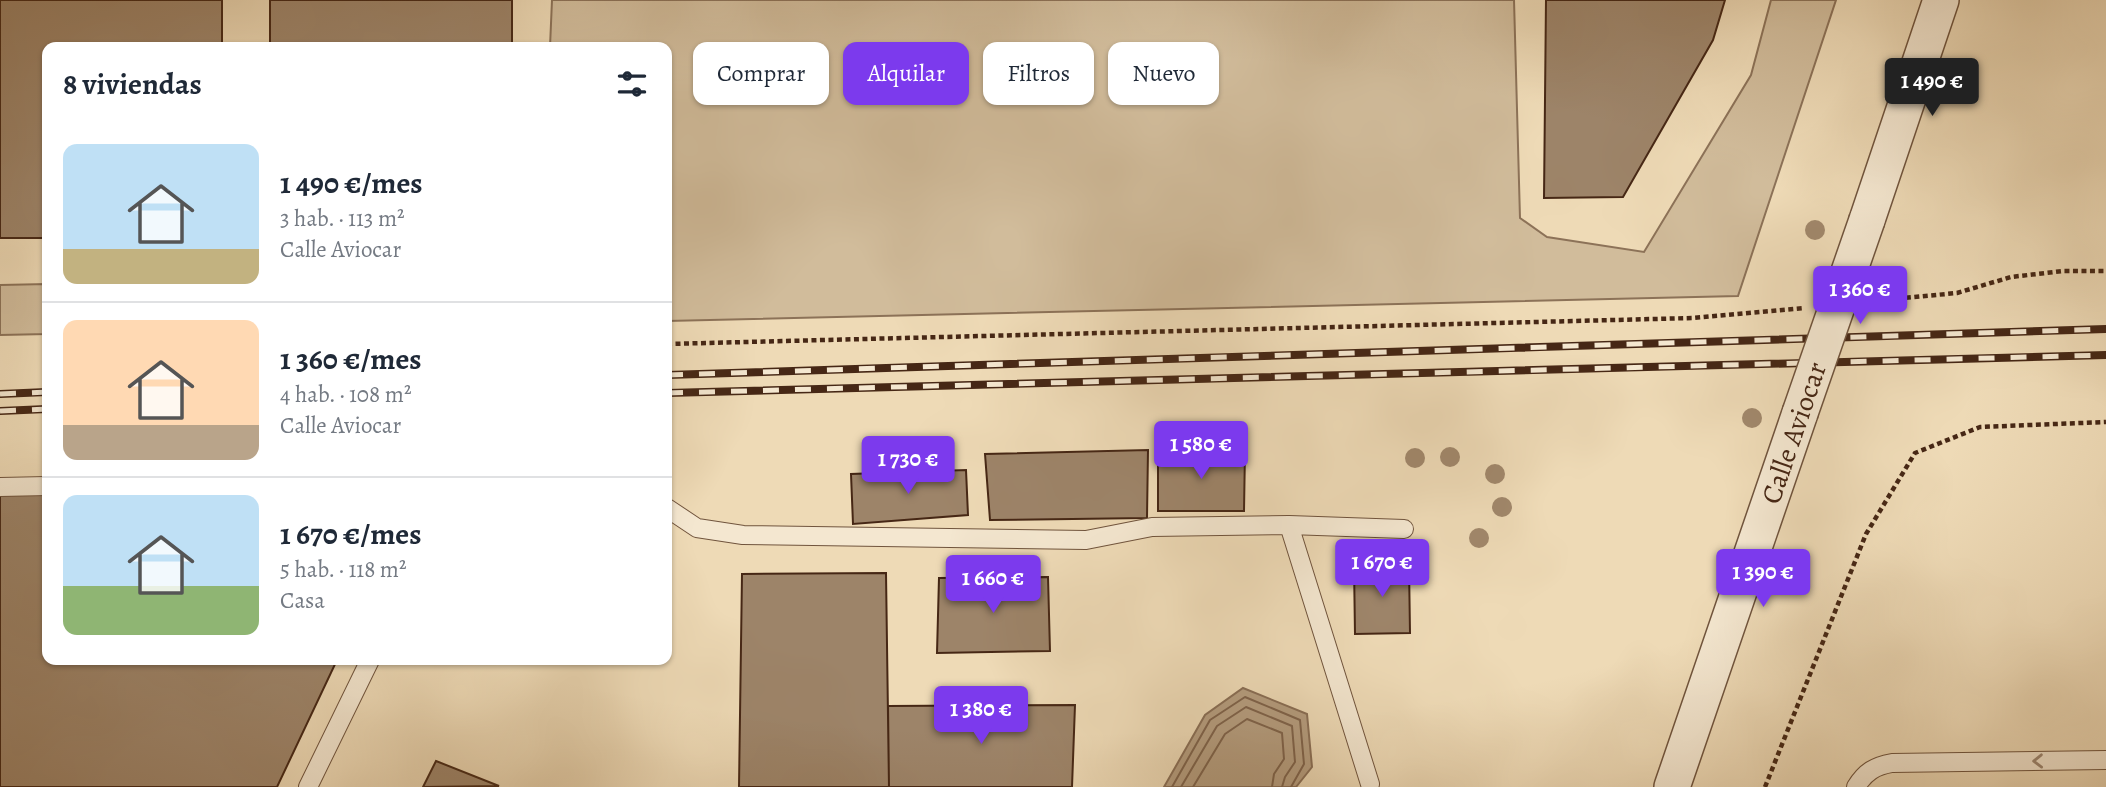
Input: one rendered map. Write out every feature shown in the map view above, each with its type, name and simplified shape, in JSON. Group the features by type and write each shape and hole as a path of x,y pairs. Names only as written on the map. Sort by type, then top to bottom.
{"street":[{"name":"Calle Aviocar","path":"1672,787 1941,0"}],"lane":[{"path":"0,487 42,486"},
{"path":"672,511 697,527 743,536 1086,540 1152,527 1289,525 1404,529"},
{"path":"1289,525 1370,784"},
{"path":"308,787 368,665"},
{"path":"1856,787 1866,774 1878,766 1892,763 2106,760"}],"path":[{"path":"1860,302 1957,293 2011,277 2063,271 2106,271"},
{"path":"672,344 1693,318 1818,306"},
{"path":"1765,787 1866,534 1915,453 1980,427 2106,422"}],"shaded area":[{"path":"552,0 1514,0 1520,218 1547,237 1644,252 1751,75 1771,0 1836,0 1738,296 672,321 672,42 550,42"},
{"path":"42,284 42,334 0,335 0,285"}],"water":[{"path":"1243,688 1307,714 1312,767 1296,787 1164,787 1205,715"}],"building":[{"path":"0,0 222,0 222,42 42,42 42,238 0,238"},
{"path":"270,0 512,0 512,42 270,42"},
{"path":"1546,0 1725,0 1713,40 1623,197 1544,198"},
{"path":"1148,450 1147,518 990,520 985,454"},
{"path":"1245,450 1244,511 1158,511 1158,452"},
{"path":"966,470 968,515 853,524 851,474"},
{"path":"42,494 42,665 335,665 277,787 0,787 0,495"},
{"path":"1354,565 1409,565 1410,633 1355,634"},
{"path":"886,573 889,787 739,787 742,574"},
{"path":"1048,577 1050,651 937,653 939,578"},
{"path":"1075,705 1072,787 889,787 888,706"},
{"path":"436,761 499,786 423,787"}],"railway":[{"path":"672,375 2106,329"},
{"path":"672,393 2106,355"},
{"path":"0,394 42,392"},
{"path":"0,411 42,409"}]}
